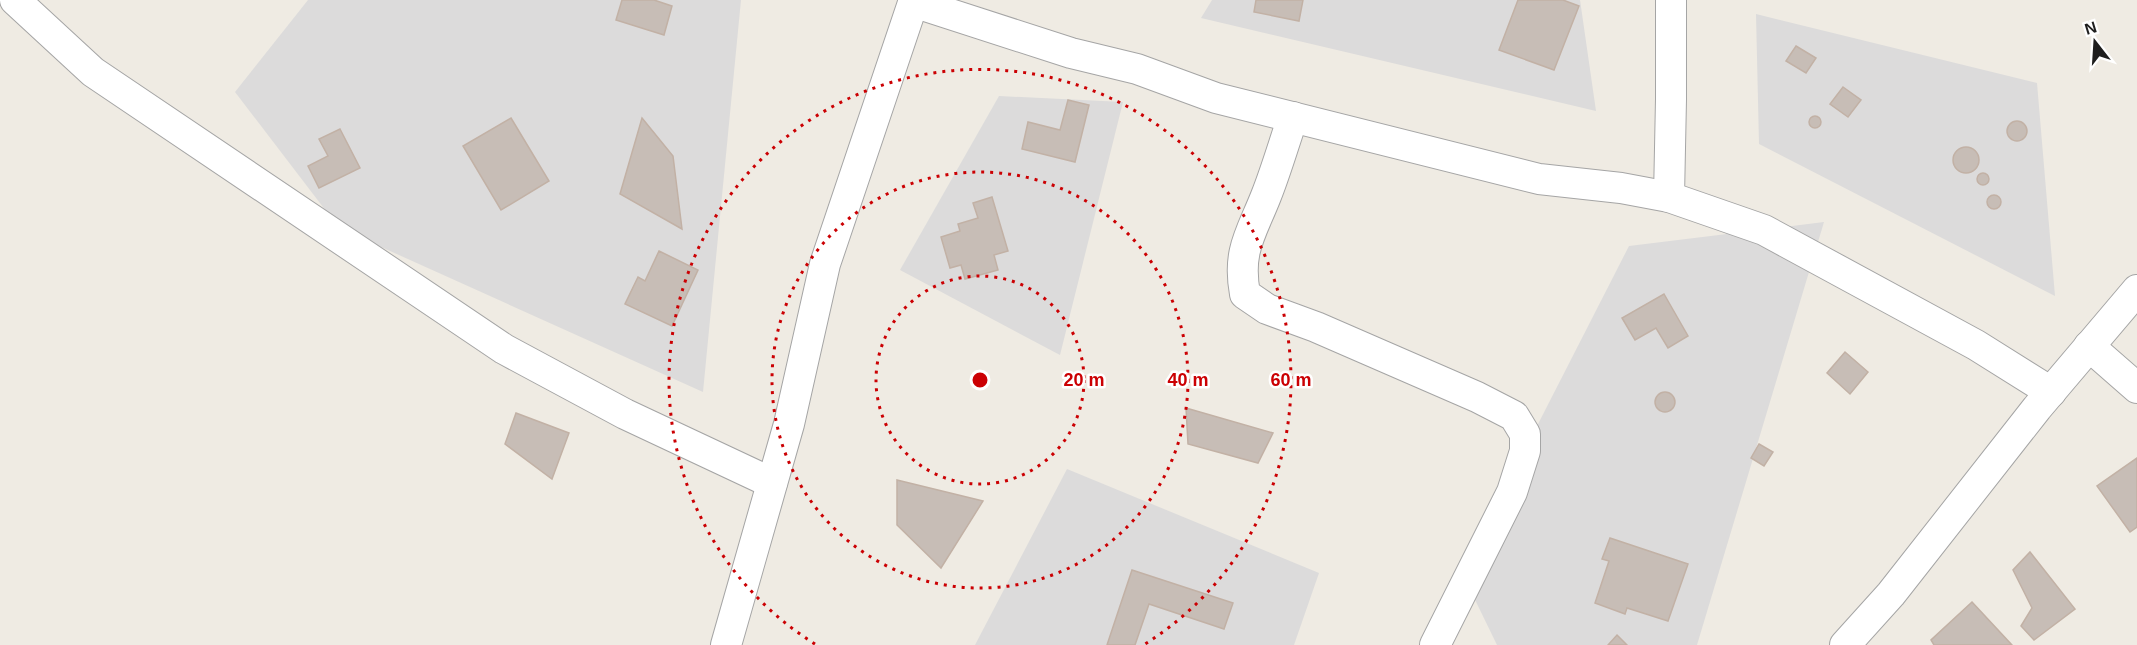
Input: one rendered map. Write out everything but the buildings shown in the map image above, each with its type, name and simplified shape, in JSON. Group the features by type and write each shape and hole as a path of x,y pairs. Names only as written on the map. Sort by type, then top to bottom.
{"street":[{"path":"15,0 93,72 504,349 625,414 772,483"},
{"path":"1669,197 1671,0"},
{"path":"726,645 789,424 825,264 913,1 1071,53 1137,69 1216,98 1539,179 1621,188 1669,197 1764,230 1977,345 2051,392"},
{"path":"1293,117 1266,196 1246,242 1242,276 1245,294 1268,309 1316,327 1477,397 1514,416 1525,434 1525,451 1512,492 1435,645"},
{"path":"1845,645 1891,594 2051,392 2137,290"},
{"path":"2089,346 2137,388"}],"shaded area":[{"path":"308,0 741,0 703,392 339,228 235,92"},
{"path":"1212,0 1580,0 1596,111 1201,18"},
{"path":"1756,14 2037,83 2055,296 1759,144"},
{"path":"999,96 1123,102 1060,355 900,270"},
{"path":"1824,222 1697,645 1497,645 1462,573 1629,246"},
{"path":"1067,469 1319,573 1294,645 975,645"}]}
